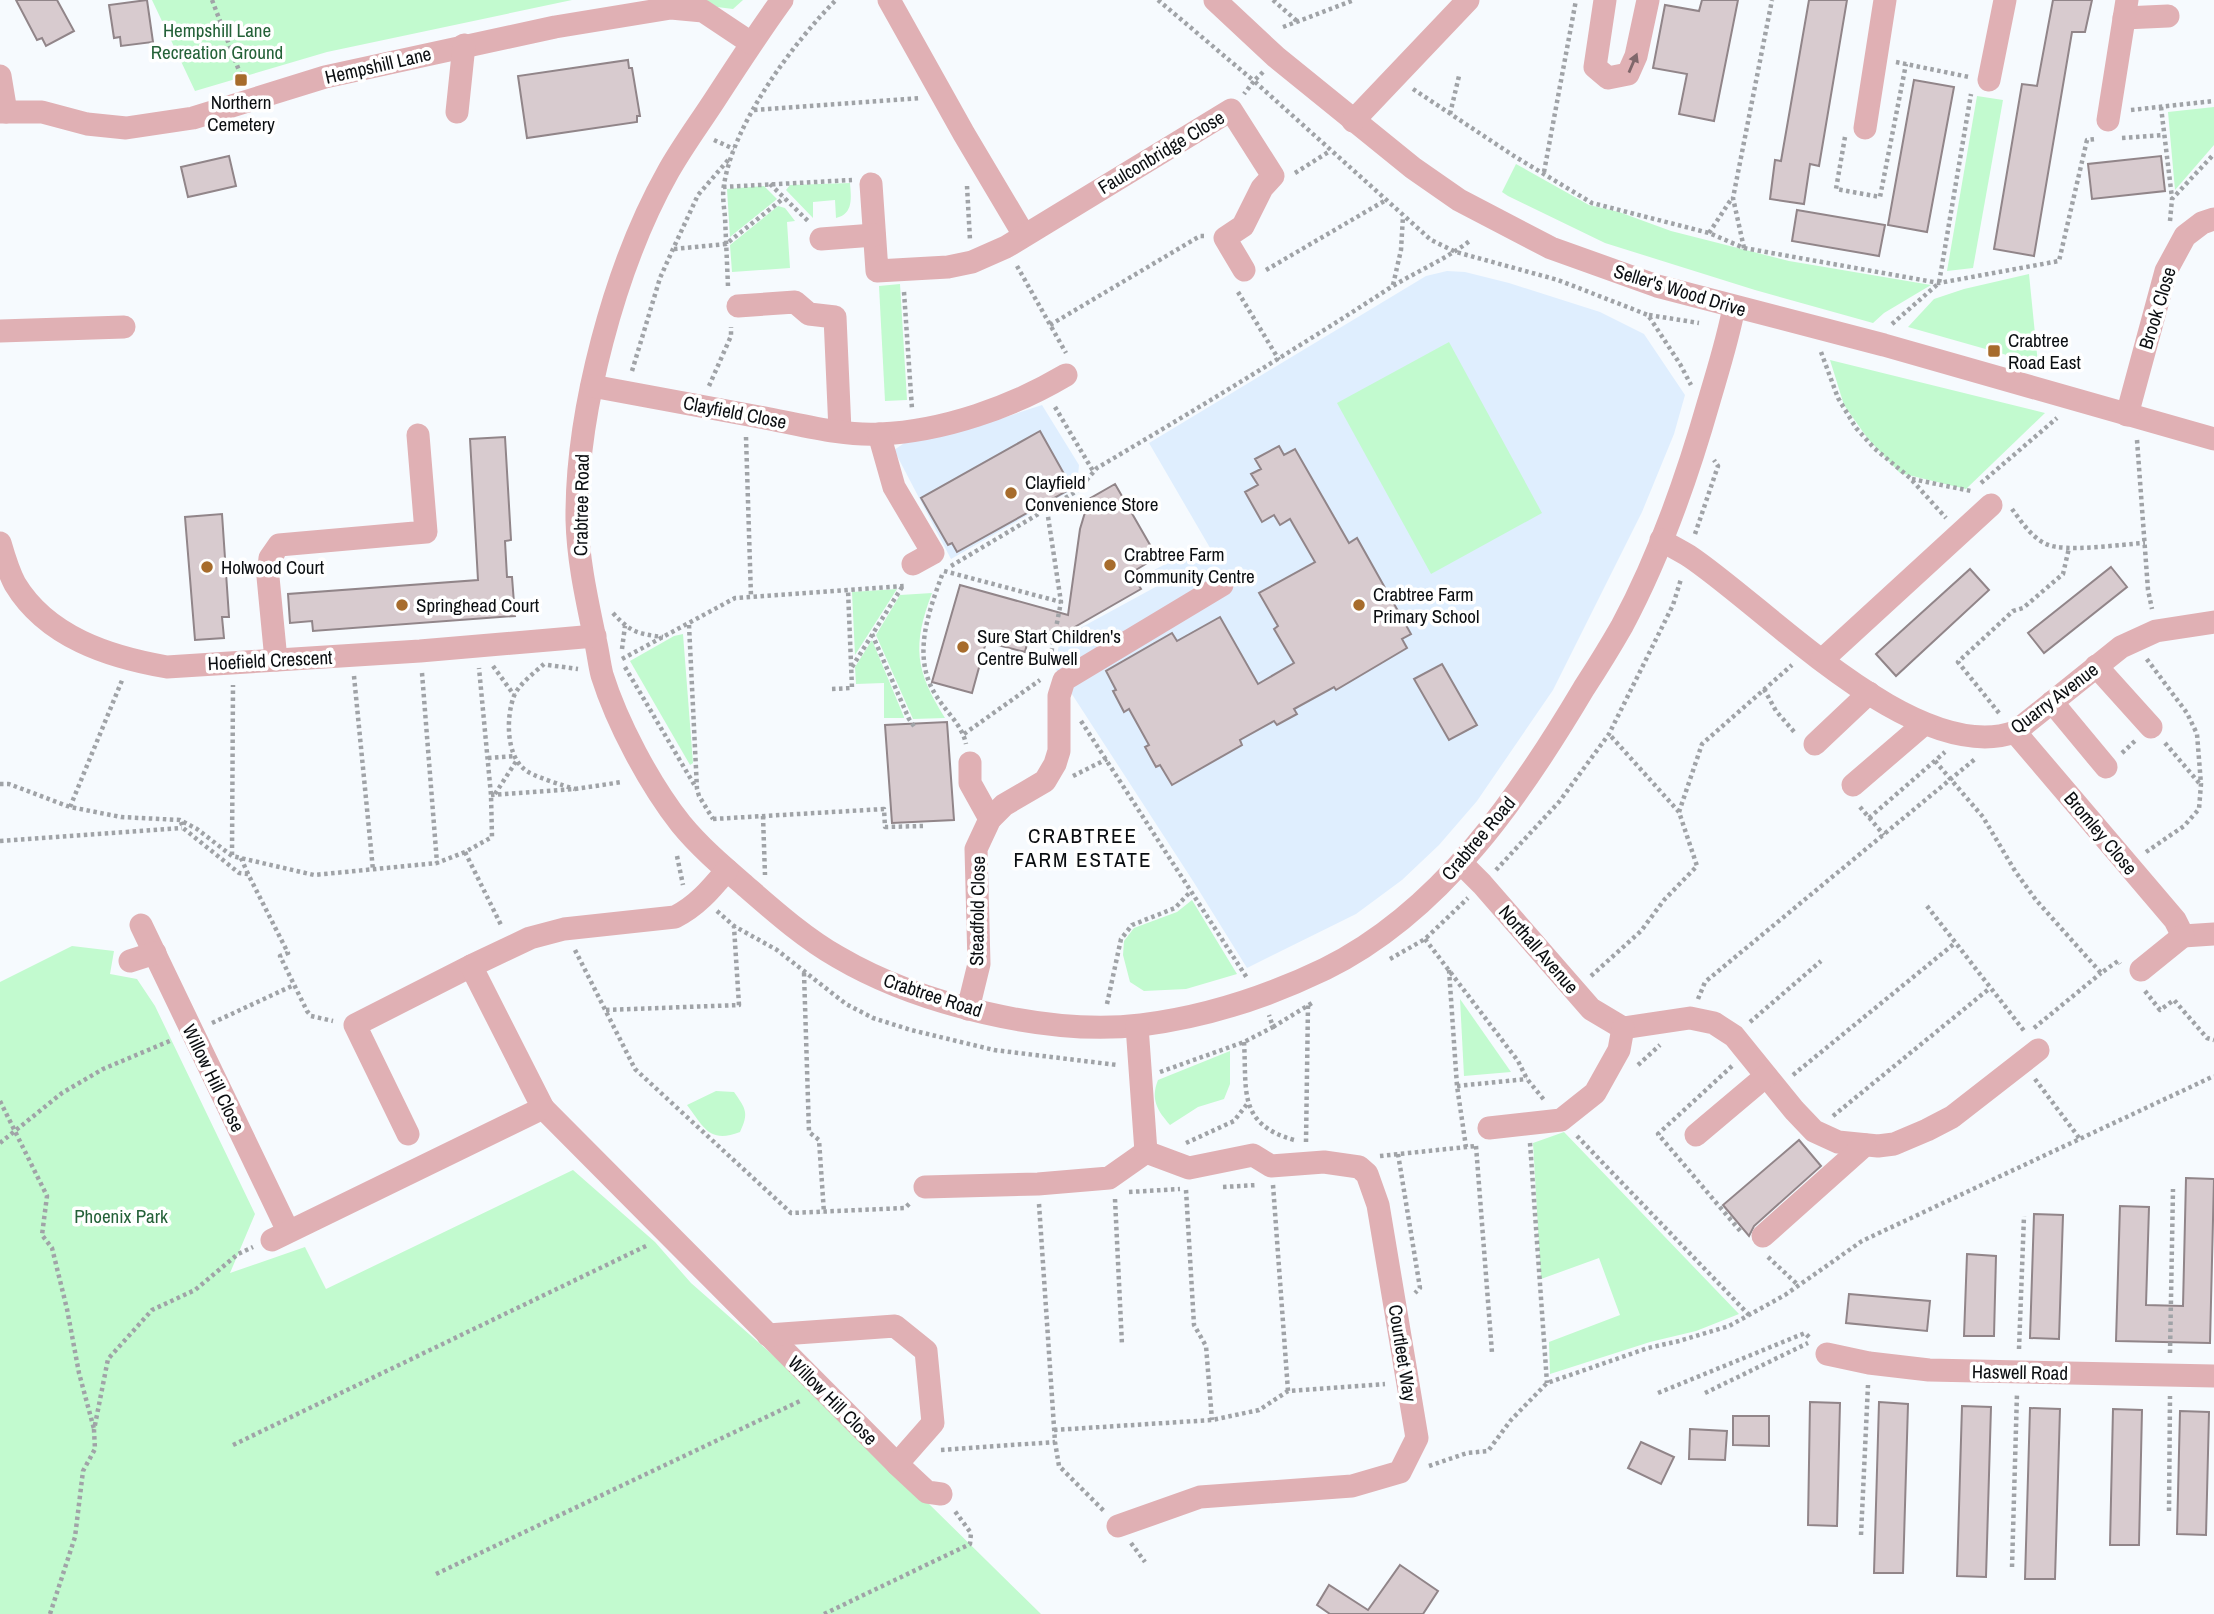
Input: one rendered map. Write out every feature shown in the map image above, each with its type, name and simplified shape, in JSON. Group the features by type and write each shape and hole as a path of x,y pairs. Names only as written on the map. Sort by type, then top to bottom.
{"street":[{"name":"Crabtree Road","path":"782,0 669,170 648,212 621,285 604,338 582,447 577,515 582,579 601,671 614,706 645,768 682,826 766,904 833,955 879,979 968,1009 1069,1026 1137,1026 1209,1013 1262,997 1331,967 1386,931 1429,895 1461,863 1529,776 1623,624 1661,540 1700,439 1732,317"},
{"path":"890,0 943,96 1015,241"},
{"name":"Seller's Wood Drive","path":"1215,0 1276,58 1353,121 1459,200 1551,248 1657,286 1732,317 1814,328 1884,345 2214,439"},
{"path":"1353,121 1468,0"},
{"path":"1605,0 1595,67 1608,78 1628,74 1636,55 1648,0"},
{"path":"1866,128 1885,0"},
{"path":"1981,79 2005,0"},
{"name":"Hempshill Lane","path":"3,112 42,112 87,124 126,128 193,118 325,77 464,45 671,8 703,11 751,43"},
{"path":"2107,127 2126,9 2168,16"},
{"path":"457,112 464,45"},
{"path":"0,76 3,112"},
{"name":"Faulconbridge Close","path":"871,184 877,271 948,267 972,262 1015,241 1231,110 1273,176"},
{"path":"1249,275 1225,238 1243,226 1262,188 1273,176"},
{"name":"Brook Close","path":"2131,416 2166,271 2185,236 2202,223 2214,219"},
{"path":"821,239 874,235"},
{"path":"732,305 795,302 809,314 835,317 840,431"},
{"path":"0,331 124,327"},
{"name":"Clayfield Close","path":"593,386 840,431 879,434 913,430 985,412 1044,388 1066,375"},
{"path":"879,434 894,487 933,553 911,574"},
{"path":"276,660 268,577 270,558 279,545 426,533 418,435"},
{"path":"1816,655 1998,499"},
{"name":"Quarry Avenue","path":"1661,540 1689,556 1869,694 1924,724 1963,734 2007,734 2121,647 2156,631 2214,622"},
{"name":"Hoefield Crescent","path":"0,543 8,590 42,616 90,648 131,661 167,667 420,651 595,636"},
{"path":"970,763 971,783 989,819 1004,805 1045,781 1055,764 1059,751 1062,684 1222,585"},
{"path":"2096,666 2151,727"},
{"path":"1815,744 1869,694"},
{"path":"2052,702 2106,767"},
{"path":"1853,785 1924,724"},
{"name":"Bromley Close","path":"2007,734 2127,864 2175,920 2183,936"},
{"name":"Steadfold Close","path":"968,1009 979,964 976,849 989,819"},
{"name":"Northall Avenue","path":"1461,863 1591,1009 1623,1028"},
{"path":"408,1134 355,1025 530,938 564,929 675,917 706,895 727,870"},
{"name":"Willow Hill Close","path":"141,925 191,1030 280,1236"},
{"path":"2136,976 2183,936 2214,934"},
{"path":"131,961 155,953"},
{"name":"Willow Hill Close","path":"471,967 543,1108 823,1390 903,1458 927,1492 941,1494"},
{"path":"1485,1140 1525,1137 1562,1120 1595,1093 1619,1050 1623,1028 1690,1018 1714,1023 1740,1045 1814,1131 1838,1142 1878,1146 1895,1144 1952,1117 2030,1056"},
{"path":"1137,1026 1146,1152"},
{"path":"1696,1135 1771,1082"},
{"path":"280,1236 543,1108"},
{"path":"1756,1241 1865,1145"},
{"path":"1146,1152 1185,1177 1253,1155 1277,1178 1324,1162 1359,1167"},
{"path":"925,1187 1038,1184 1109,1178 1146,1152"},
{"name":"Courtleet Way","path":"1359,1167 1367,1174 1378,1205 1416,1438 1400,1472"},
{"name":"Willow Hill Close","path":"768,1335 895,1326 926,1352 933,1423 903,1458"},
{"name":"Haswell Road","path":"1827,1354 1869,1363 1929,1370 2214,1376"},
{"path":"1118,1526 1200,1497 1352,1486 1400,1472"}],"path":[{"path":"212,0 250,100"},
{"path":"698,405 732,336 723,187 731,157 754,110 804,36 836,0"},
{"path":"1158,0 1254,81 1431,240 1456,252 1558,280 1648,315 1732,317"},
{"path":"1273,0 1298,22"},
{"path":"1283,27 1354,0"},
{"path":"1544,172 1576,0"},
{"path":"1709,233 1733,198 1772,0"},
{"path":"1231,110 1276,58"},
{"path":"1876,58 1981,79 1939,283 1891,325 1884,345"},
{"path":"1393,76 1514,156 1592,203 1709,233 1744,248 1939,283 2059,261 2087,139 2107,127 2161,107 2214,101"},
{"path":"1450,114 1459,76"},
{"path":"754,110 943,96"},
{"path":"2161,107 2172,199"},
{"path":"2107,127 2164,135"},
{"path":"1273,176 1294,174 1330,151"},
{"path":"627,392 660,278 698,195 731,157"},
{"path":"723,187 863,179 871,184"},
{"path":"769,184 810,223 821,239"},
{"path":"967,185 972,262"},
{"path":"673,249 726,244 784,198"},
{"path":"1733,198 1744,248"},
{"path":"1279,360 1235,288 1249,275 1386,200"},
{"path":"1393,286 1401,250 1403,216"},
{"path":"1051,325 1200,236 1225,238"},
{"path":"934,574 1047,510 1077,491 1093,471 1279,360 1393,286 1456,252 1471,240"},
{"path":"1015,241 1051,325 1069,356 1066,375"},
{"path":"903,270 913,430"},
{"path":"1648,315 1681,364 1706,414"},
{"path":"1814,328 1838,398 1856,428 1874,448 1910,478 1960,534"},
{"path":"1044,388 1093,471"},
{"path":"1910,478 1970,492 2080,401"},
{"path":"745,414 751,597"},
{"path":"2131,416 2148,590 2156,631"},
{"path":"1689,556 1718,466"},
{"path":"1987,477 1998,499 2031,533 2047,545 2069,548 2145,543"},
{"path":"964,734 1047,674 1061,602 1047,510"},
{"path":"1690,1018 1705,982 2007,734 1958,662 2013,611 2023,608 2063,573 2069,548"},
{"path":"943,570 1061,602"},
{"path":"943,570 923,634 926,673 937,697 964,734 970,763"},
{"path":"902,587 911,574"},
{"path":"852,667 911,574"},
{"path":"621,660 735,598 902,587"},
{"path":"832,689 852,688 848,590"},
{"path":"610,609 625,626 638,634 663,637"},
{"path":"689,625 697,789 713,819 884,809 885,827 923,826"},
{"path":"625,626 621,660 697,789"},
{"path":"872,634 909,719 916,729"},
{"path":"2127,864 2184,826 2199,809 2201,784 2197,734 2187,713 2133,641"},
{"path":"477,646 514,695"},
{"path":"0,784 9,784 70,807 121,817 180,820 197,829 232,856 314,875 437,863 492,837 492,795 477,646"},
{"path":"420,651 437,863"},
{"path":"353,655 373,870"},
{"path":"1679,812 1702,744 1816,655"},
{"path":"70,807 131,661"},
{"path":"232,856 234,662"},
{"path":"544,664 514,695 508,729 516,758 524,770 575,789"},
{"path":"1062,684 1248,981 1255,980 1273,1027 1244,1042 1160,1072 1140,1067"},
{"path":"2106,767 2151,727 2201,784"},
{"path":"1575,991 1641,931 1664,900 1697,866 1679,812 1609,734"},
{"path":"1869,818 1936,761 1963,734"},
{"path":"488,758 516,758"},
{"path":"492,795 516,758"},
{"path":"1936,761 1983,817 2036,900 2101,973"},
{"path":"492,795 575,789 622,782"},
{"path":"763,816 766,904"},
{"path":"180,820 183,828"},
{"path":"0,841 178,826 239,873 248,874"},
{"path":"465,852 512,946"},
{"path":"241,858 288,953 280,956 311,1016 355,1025"},
{"path":"1103,1026 1121,939 1132,925 1175,908 1191,891"},
{"path":"1927,906 2026,1034 2118,961 2136,976 2160,1010 2174,1000 2207,1038 2214,1040"},
{"path":"605,1010 739,1006 734,926"},
{"path":"564,929 635,1069 791,1213 905,1208 925,1187"},
{"path":"1425,939 1518,1061 1527,1079 1562,1120 1749,1315"},
{"path":"1771,1082 1955,943"},
{"path":"1798,1285 1658,1134 1821,961"},
{"path":"1449,968 1457,1086 1466,1147"},
{"path":"804,972 809,1132 819,1140 824,1213"},
{"path":"0,1143 62,1093 103,1069 167,1043 191,1030 219,1021 295,985"},
{"path":"1814,1131 1990,988"},
{"path":"1306,1143 1308,1005"},
{"path":"1244,1042 1248,1103 1256,1121 1280,1136 1318,1146 1324,1162"},
{"path":"2030,1056 2080,1139"},
{"path":"1400,1472 1442,1464 1467,1453 1488,1451 1511,1420 1547,1383 1648,1348 1729,1326 1798,1285 1862,1241 2214,1076"},
{"path":"1457,1086 1527,1079"},
{"path":"0,1101 47,1196 42,1236 52,1248 94,1430 96,1449 83,1471 75,1537 50,1614"},
{"path":"1212,1420 1206,1346 1194,1325 1185,1177 1188,1141 1234,1121 1248,1103"},
{"path":"1525,1137 1547,1383"},
{"path":"1359,1167 1373,1156 1466,1147 1485,1140 1492,1353"},
{"path":"1122,1345 1114,1202 1118,1193 1185,1177"},
{"path":"1214,1187 1277,1178 1288,1391"},
{"path":"1038,1184 1054,1430 1059,1466 1118,1526 1145,1562"},
{"path":"2169,1511 2173,1189"},
{"path":"233,1445 655,1242 666,1234"},
{"path":"94,1430 108,1359 152,1310 195,1290 238,1254 280,1236"},
{"path":"1658,1392 1805,1333 1827,1354"},
{"path":"1705,1392 1811,1342 1827,1354"},
{"path":"1861,1535 1869,1363"},
{"path":"1054,1430 1212,1420 1259,1410 1288,1391 1408,1383"},
{"path":"436,1574 823,1390"},
{"path":"903,1458 1055,1442"},
{"path":"824,1614 970,1544 971,1533 968,1527 941,1494"}],"shaded area":[{"name":"Crabtree Farm Primary School","path":"1447,271 1465,272 1509,283 1600,312 1644,334 1685,395 1674,434 1642,512 1553,690 1477,801 1439,845 1402,880 1356,914 1247,968 1055,668 1060,639 1161,584 1154,570 1181,556 1193,565 1213,553 1149,443 1426,276"},
{"path":"1042,405 1079,465 1077,487 951,559 894,450 909,440 966,430"}],"green space":[{"name":"Hempshill Lane Recreation Ground","path":"152,0 572,0 327,52 195,91"},
{"path":"705,0 743,0 733,9 717,7"},
{"path":"1977,96 2003,100 1973,268 1947,271"},
{"path":"2214,107 2214,145 2175,190 2168,112"},
{"path":"1516,164 1589,205 1619,212 1671,231 1789,261 1931,285 1884,313 1873,323 1755,290 1605,243 1508,196 1502,192"},
{"path":"850,183 849,209 836,218 835,200 813,202 813,218 786,190 790,185"},
{"path":"764,186 777,199 730,237 727,189"},
{"path":"778,206 785,208 795,221 787,222 790,268 732,272 730,245"},
{"path":"2029,274 2038,364 1908,327 1934,299"},
{"path":"900,284 907,400 885,401 879,286"},
{"path":"1449,342 1542,513 1431,574 1337,403"},
{"path":"1830,360 2045,413 1966,489 1900,473 1868,439 1844,405"},
{"path":"897,589 855,655 852,592"},
{"path":"932,593 921,628 920,657 928,686 945,718 913,719 876,635 900,595"},
{"path":"683,634 693,763 690,765 630,661 674,636"},
{"path":"872,640 904,718 884,718 884,683 856,684 855,667"},
{"path":"1192,900 1237,974 1186,989 1144,991 1130,982 1123,955 1124,941 1134,928 1177,912"},
{"name":"Phoenix Park","path":"72,946 114,951 110,974 137,979 155,1006 255,1214 230,1273 305,1247 326,1289 573,1170 655,1242 691,1283 816,1393 1041,1614 0,1614 0,982"},
{"path":"1460,999 1511,1072 1464,1076"},
{"path":"1230,1051 1230,1084 1224,1099 1198,1107 1170,1125 1156,1105 1158,1080"},
{"path":"716,1091 734,1092 741,1103 745,1120 740,1132 714,1135 703,1126 687,1105"},
{"path":"1564,1132 1739,1314 1696,1331 1650,1342 1550,1374 1549,1342 1620,1315 1599,1258 1541,1279 1533,1143"}],"building":[{"path":"16,0 57,0 74,31 46,46 42,38 37,40"},
{"path":"147,0 153,42 121,46 120,37 114,38 109,5"},
{"path":"1702,0 1738,0 1714,121 1679,114 1687,74 1653,68 1665,5 1699,11"},
{"path":"1809,0 1847,0 1819,166 1810,164 1804,204 1770,199 1775,160 1781,161"},
{"path":"2053,0 2092,0 2085,32 2072,32 2034,256 1994,249 2022,84 2037,86"},
{"path":"628,60 629,68 632,68 640,116 637,116 637,122 527,138 518,76"},
{"path":"1914,80 1954,87 1927,232 1888,225"},
{"path":"229,156 236,186 188,197 181,167"},
{"path":"2161,156 2165,191 2092,199 2088,164"},
{"path":"1797,210 1885,225 1879,256 1792,241"},
{"path":"1040,431 1072,488 957,552 952,543 948,545 921,498"},
{"name":"Springhead Court","path":"505,437 511,540 505,541 507,577 512,577 515,616 313,631 312,621 290,623 288,594 478,580 470,439"},
{"path":"1279,446 1284,455 1295,449 1349,543 1357,538 1411,634 1402,639 1407,648 1336,690 1334,687 1294,709 1297,714 1277,725 1274,721 1240,740 1242,745 1172,785 1160,765 1156,767 1145,747 1149,745 1129,709 1124,712 1106,671 1172,633 1177,641 1220,617 1258,684 1294,663 1274,629 1278,626 1259,593 1315,562 1290,519 1280,525 1274,515 1262,522 1245,492 1258,485 1251,474 1261,469 1255,459"},
{"path":"1115,484 1157,557 1131,573 1141,589 1045,644 1028,640 1025,652 986,642 972,693 932,682 960,585 1068,615 1080,529 1089,499"},
{"name":"Holwood Court","path":"222,514 229,617 222,617 224,638 195,640 185,517"},
{"path":"2111,567 2127,587 2044,653 2028,633"},
{"path":"1970,569 1989,590 1896,676 1876,654"},
{"path":"1442,664 1477,725 1449,740 1414,679"},
{"path":"947,722 954,820 892,823 885,725"},
{"path":"1799,1140 1821,1166 1754,1226 1749,1236 1723,1205"},
{"path":"2186,1178 2214,1179 2210,1343 2116,1341 2120,1206 2149,1207 2146,1305 2183,1306"},
{"path":"2034,1214 2063,1215 2059,1339 2030,1338"},
{"path":"1967,1254 1996,1256 1994,1336 1964,1336"},
{"path":"1849,1294 1930,1301 1927,1331 1846,1323"},
{"path":"1810,1402 1840,1403 1837,1526 1808,1525"},
{"path":"1879,1402 1908,1404 1903,1573 1874,1573"},
{"path":"1962,1406 1991,1407 1986,1577 1957,1576"},
{"path":"2030,1408 2060,1409 2055,1579 2025,1579"},
{"path":"2113,1409 2142,1410 2139,1545 2110,1545"},
{"path":"2180,1411 2209,1412 2206,1535 2177,1534"},
{"path":"1733,1416 1769,1416 1769,1446 1733,1445"},
{"path":"1690,1429 1727,1431 1725,1460 1689,1459"},
{"path":"1641,1442 1674,1457 1661,1484 1628,1468"},
{"path":"1400,1565 1438,1591 1423,1614 1330,1614 1317,1605 1329,1585 1368,1610"}],"place":[{"name":"Northern Cemetery","path":"241,80"},
{"name":"Crabtree Road East","path":"1994,351"},
{"name":"Clayfield Convenience Store","path":"1011,493"},
{"name":"Crabtree Farm Community Centre","path":"1110,565"},
{"name":"Holwood Court","path":"207,567"},
{"name":"Springhead Court","path":"402,605"},
{"name":"Crabtree Farm Primary School","path":"1359,605"},
{"name":"Sure Start Children's Centre Bulwell","path":"963,647"}],"district":[{"name":"CRABTREE FARM ESTATE","path":"1083,848"}]}
